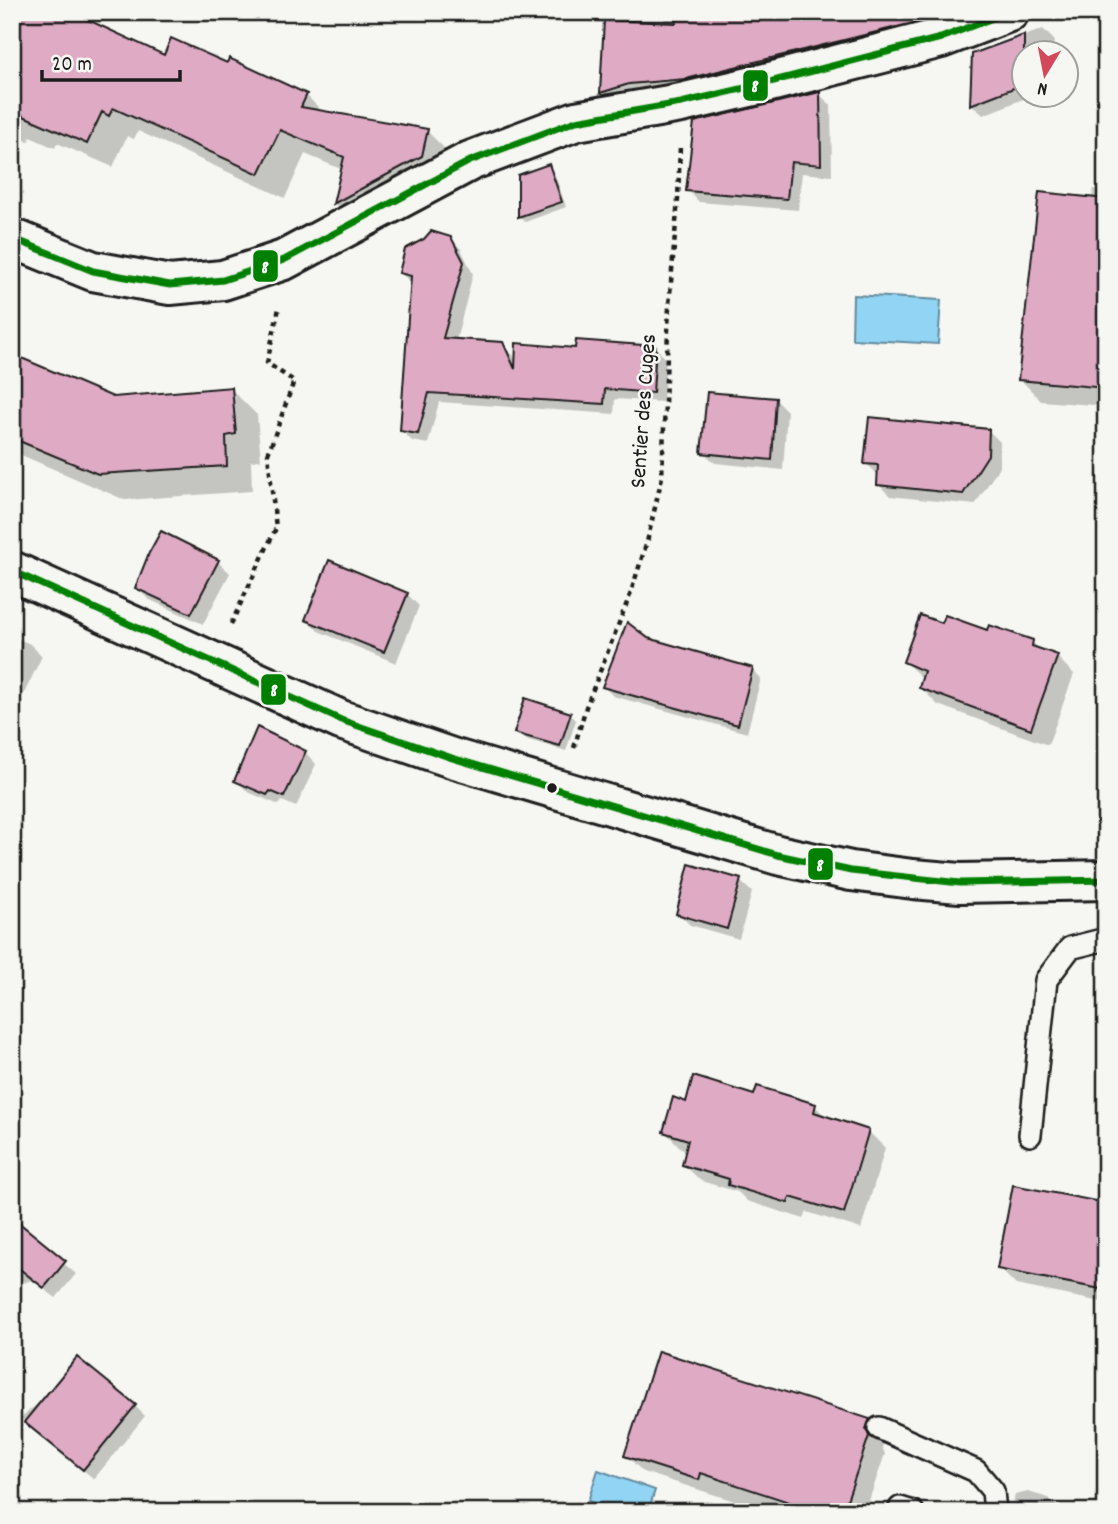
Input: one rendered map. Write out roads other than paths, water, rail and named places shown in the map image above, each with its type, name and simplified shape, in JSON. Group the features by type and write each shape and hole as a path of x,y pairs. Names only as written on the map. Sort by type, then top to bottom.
{"street":[{"path":"12,238 93,271 170,285 223,280 284,260 470,161 576,121 681,103 941,38 1009,12"},
{"path":"12,571 341,720 452,758 778,855 851,871 960,883 1106,880"}],"lane":[{"path":"1030,1135 1046,980 1070,948 1106,939"},
{"path":"879,1428 976,1471 993,1490 995,1512"}],"water":[{"path":"853,295 941,300 938,344 852,339"},
{"path":"598,1470 655,1490 648,1512 620,1512 588,1501"}]}
